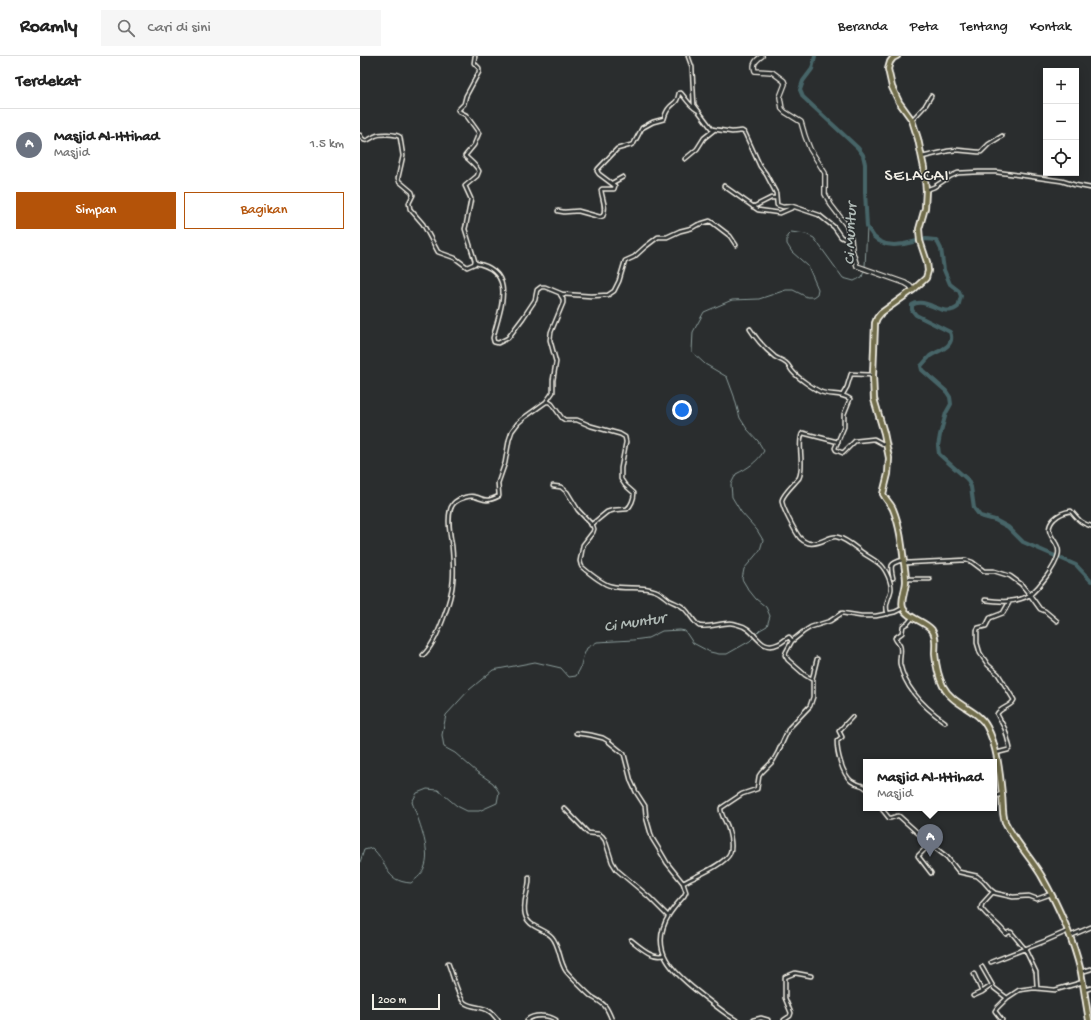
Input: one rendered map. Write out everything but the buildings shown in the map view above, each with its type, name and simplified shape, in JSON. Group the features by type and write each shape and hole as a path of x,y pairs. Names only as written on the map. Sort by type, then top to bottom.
{"highway":[{"path":"897,56 893,58 888,67 892,87 899,102 912,120 922,157 926,190 925,208 919,226 919,236 928,274 926,278 913,290 886,309 877,318 875,326 873,375 874,399 887,446 889,463 883,494 893,509 902,547 906,580 902,601 903,608 913,617 930,628 934,635 937,670 944,687 954,700 982,719 989,732 997,759"},
{"path":"997,760 1002,794 1003,814 1006,824 1041,874 1068,931 1081,972 1089,1020"}],"main road":[{"path":"762,56 755,62 753,67 755,71 758,72 772,72 784,81 784,86 780,97 782,108 785,112 801,122 810,149 825,173 825,194 831,205 847,226 857,266 905,283 913,290"}],"street":[{"path":"475,56 474,61 479,68 479,72 466,96 464,104 458,110 466,115 479,133 474,146 466,156 479,171 477,176 465,187 471,199 466,229 475,263"},
{"path":"688,56 692,66 694,105 710,128 732,132 742,131 745,133 760,166 776,193 778,206 794,207 819,215 834,227 841,237 851,241"},
{"path":"558,211 578,211 600,217 603,216 605,207 601,190 614,189 616,186 599,174 597,171 598,169 617,149 634,143 642,129 653,122 664,119 669,108 675,103 679,94 681,93 690,106 697,110"},
{"path":"912,120 932,96"},
{"path":"685,159 697,149 704,138 715,130"},
{"path":"360,135 363,140 366,141 378,135 396,135 400,137 403,156 398,178 412,192 413,195 409,203 410,209 423,224 438,252 455,258 469,267 475,263 485,265 496,273 503,285 503,300 493,338 494,342 496,343 505,340 509,336 535,300 538,290 544,286 560,294 591,296 608,295 615,290 620,282 624,262 634,258 645,247 658,238 667,237 681,230 693,227 696,224 712,222 730,236 736,245"},
{"path":"922,157 957,150 981,152 1002,136"},
{"path":"926,190 958,173 979,172 996,172 1062,181 1091,188"},
{"path":"612,183 623,177"},
{"path":"724,186 758,210 780,213 794,207"},
{"path":"753,207 771,198 776,198"},
{"path":"423,655 436,637 446,611 453,586 453,562 449,525 452,508 455,502 464,498 474,496 490,500 499,496 498,482 505,463 512,431 518,422 525,416 546,402 553,392 556,361 550,338 551,330 563,303 563,299 560,294"},
{"path":"750,330 775,357 786,363 794,373 812,386 821,392 843,394 850,398 844,414 844,427 835,449 842,453 856,441 874,439 887,446"},
{"path":"843,394 851,374 873,375"},
{"path":"546,402 552,404 564,420 577,420 591,426 620,434 626,439 621,477 625,485 634,493 634,498 630,506 626,509 607,512 591,525"},
{"path":"838,442 803,433 800,436 802,454 801,474 784,495 783,502 788,516 800,539 803,541 815,544 834,536 838,537 881,565 885,570 891,587 886,608 888,614"},
{"path":"553,486 560,487 567,492 578,510 593,528 594,530 583,545 580,564 582,568 607,585 617,587 646,588 656,591 682,607 698,626 730,623 744,626 749,628 759,640 767,646 778,644 788,637 792,641"},
{"path":"985,600 1010,602 1022,599 1037,589 1047,576 1059,554 1057,544 1049,531 1051,523 1058,515 1071,511 1074,517 1091,526"},
{"path":"893,578 891,568 892,564 895,562 966,560 972,562 984,571 994,571 1010,576 1021,584 1040,609 1045,611 1049,616 1057,621"},
{"path":"906,580 930,579"},
{"path":"996,753 1008,750 1010,748 997,714 999,711 1013,703 1014,700 998,674 988,665 980,653 977,643 977,630 978,628 986,626 990,618 1003,613 1010,602"},
{"path":"812,679 806,677 787,659 786,653 792,641 807,629 830,621 842,613 868,616 888,614 903,608"},
{"path":"913,617 903,626 902,633 895,638 900,646 900,662 903,676 915,695 929,710 945,722"},
{"path":"683,883 716,866 729,856 731,850 730,834 720,809 738,796 757,789 761,773 773,761 789,728 810,706 813,697 814,683 812,679 815,669 814,666 817,659"},
{"path":"852,717 838,731 842,737 837,741 838,754 844,771 850,779 854,783 863,786"},
{"path":"576,733 603,738 623,753 631,781 645,806 646,817 652,838 667,863 683,883 686,890 685,895 668,916 662,931 661,938 664,955 670,966 682,980 736,1020"},
{"path":"997,796 1002,794"},
{"path":"564,808 588,833 599,834 602,836 605,840 612,862 617,870 649,897 668,916"},
{"path":"883,811 888,818 899,816 947,857 959,872 977,876 993,892 1006,896 1029,896 1038,899 1051,894"},
{"path":"930,844 918,856 931,873"},
{"path":"529,877 524,904 524,912 527,920 552,937 565,969 592,996 604,1005 612,1020"},
{"path":"993,892 982,904 981,908 987,916 1006,934 1010,932 1025,949 1036,972 1037,988"},
{"path":"1070,936 1091,927"},
{"path":"991,962 1068,931"},
{"path":"631,940 651,954 658,956 664,955"},
{"path":"448,963 452,972 452,977 463,1001 467,1005 489,1010 498,1020"},
{"path":"982,967 994,988 1007,998"},
{"path":"1081,972 1091,969"},
{"path":"784,1020 791,1014 785,998 785,977 795,973 811,976"},
{"path":"974,974 982,992"},
{"path":"1002,1020 995,1011 1007,998 1019,990 1037,988 1055,990 1082,982"},
{"path":"973,996 992,985"},
{"path":"1084,990 1091,988"},
{"path":"527,1020 532,1017 552,1017 556,1020"},
{"path":"753,1020 758,1018 768,1020"}],"waterway":[{"path":"815,56 812,69 803,81 800,90 803,97 858,148 863,155 865,164 867,227 874,237 886,244 904,244 926,239 935,240 941,249 944,270 950,284 959,291 961,296 958,307 953,310 942,310 922,303 912,305 912,310 916,315 950,332 951,337 949,345 930,356 921,366 922,370 946,391 950,397 951,404 946,413 940,435 938,446 939,454 967,479 971,487 974,508 980,516 995,520 1008,527 1023,542 1076,565 1091,581"},
{"name":"Ci Muntur","path":"865,267 867,227"},
{"name":"Ci Muntur","path":"756,634 767,626 770,616 766,607 756,599 742,579 744,569 760,550 763,540 757,530 741,512 732,497 731,484 736,474 752,465 764,451 740,418 727,377 705,364 692,352 693,332 704,312 732,300 759,299 786,290 793,290 807,297 813,297 817,294 818,289 808,266 792,252 787,244 787,236 791,232 806,234 814,238 843,278 854,281 862,277 864,271"},
{"name":"Ci Muntur","path":"360,862 364,850 372,848 395,879 402,882 411,883 418,878 425,866 426,851 423,834 412,802 417,793 427,789 438,790 457,806 467,811 479,811 497,803 499,792 493,783 477,772 455,753 444,747 442,735 446,715 469,690 493,670 535,662 561,668 569,677 576,676 587,648 597,642 648,638 662,631 685,631 693,643 710,652 719,654 727,654 750,641 754,637"}],"place":[{"name":"Masjid Al-Ittihad","path":"930,857"}],"district":[{"name":"SELACAI","path":"917,177"}]}
